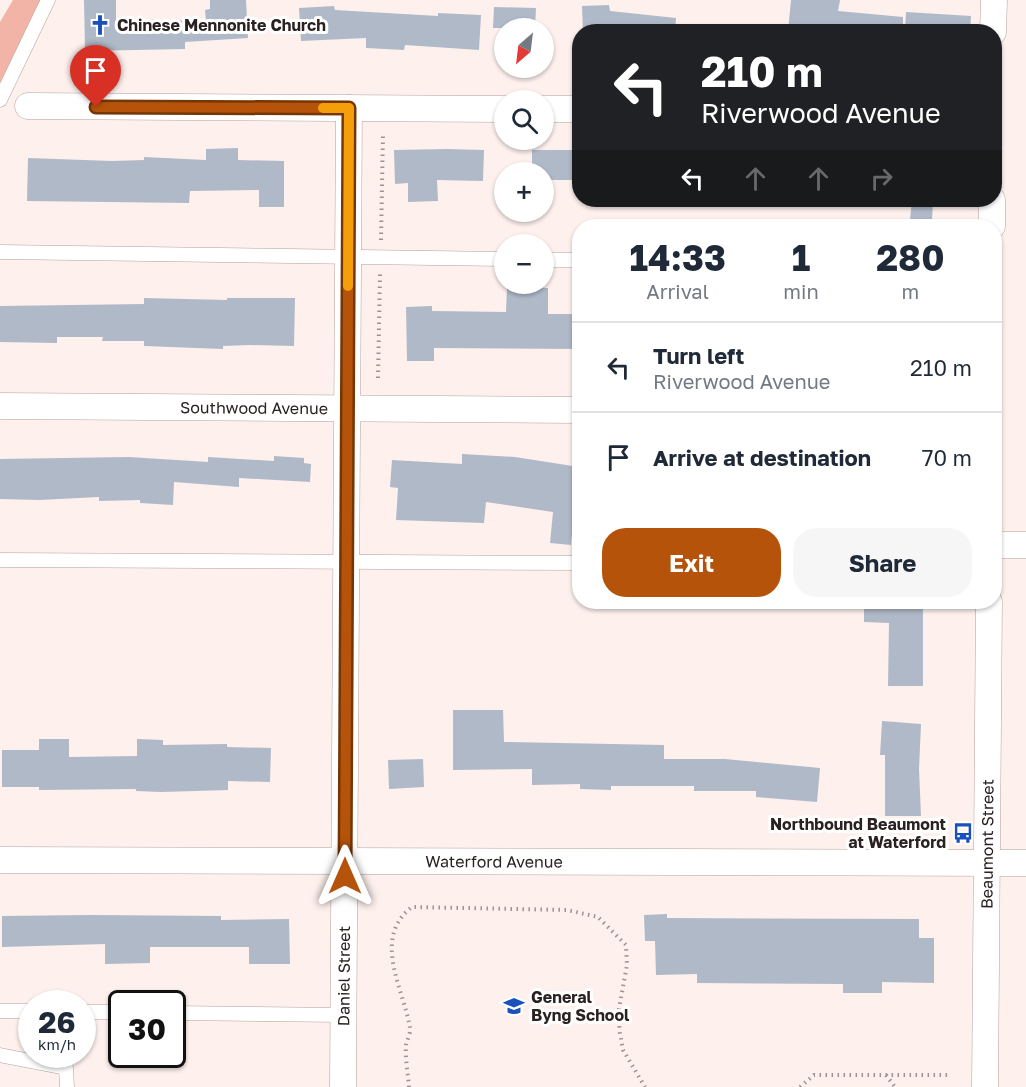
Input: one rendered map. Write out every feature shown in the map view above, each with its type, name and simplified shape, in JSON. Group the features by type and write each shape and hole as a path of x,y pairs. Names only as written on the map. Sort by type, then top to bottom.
{"street":[{"path":"993,24 994,0"},
{"path":"28,106 494,109"},
{"name":"Daniel Street","path":"343,1087 349,108"},
{"path":"554,109 572,109"},
{"name":"Southwood Avenue","path":"0,406 572,410"},
{"path":"1002,545 1026,545"},
{"name":"Beaumont Street","path":"985,1087 989,609"},
{"name":"Waterford Avenue","path":"0,860 345,863 1026,863"}],"lane":[{"path":"0,100 48,0"},
{"path":"0,107 28,106"},
{"path":"0,252 494,259"},
{"path":"554,260 572,260"},
{"path":"0,560 572,563"},
{"path":"0,1011 18,1011"},
{"path":"186,1013 342,1015"},
{"path":"0,1055 66,1068 67,1087"}],"path":[{"path":"409,1087 406,1047 410,1029 393,971 393,947 401,915 412,907 567,910 597,917 626,945 627,965 618,1014 620,1033 623,1050 645,1087 651,1087"},
{"path":"800,1087 814,1075 950,1075"},
{"path":"886,1075 895,1087"}],"shaded area":[{"path":"13,0 48,0 0,100 0,22"}],"building":[{"path":"84,0 116,0 116,19 206,21 205,10 210,9 210,0 246,0 248,38 185,42 185,49 85,51"},
{"path":"791,0 840,0 838,11 903,17 903,24 789,24"},
{"path":"609,5 610,11 676,18 676,24 583,24 582,6"},
{"path":"334,6 335,10 438,16 438,13 481,15 479,50 405,45 404,50 366,48 366,38 301,41 299,8"},
{"path":"494,7 536,8 536,18 494,18 493,28"},
{"path":"906,12 971,16 970,24 905,24"},
{"path":"238,148 238,160 284,161 284,207 259,207 259,190 190,191 189,203 27,201 28,158 112,161 144,160 144,157 206,160 206,149"},
{"path":"394,150 484,150 483,181 437,180 438,201 408,202 408,183 395,184"},
{"path":"532,150 572,150 572,180 554,180 554,162 532,162"},
{"path":"911,207 933,207 932,219 910,219"},
{"path":"507,294 548,294 548,314 572,314 572,349 434,348 434,361 407,361 406,307 432,306 432,311 506,312"},
{"path":"144,298 227,300 227,298 295,298 294,346 223,346 223,349 144,346 144,341 102,341 103,337 57,337 57,343 0,342 0,306 144,304"},
{"path":"462,454 515,457 572,466 571,545 550,543 553,512 486,502 484,523 396,520 398,488 390,487 392,460 462,464"},
{"path":"274,456 304,458 304,463 311,464 310,482 239,478 239,487 174,482 173,505 140,503 140,500 99,501 99,497 40,500 0,499 0,459 129,457 208,462 208,457 274,461"},
{"path":"864,609 923,609 923,686 888,686 889,623 864,622"},
{"path":"453,710 503,710 504,742 664,745 664,759 725,759 820,768 817,802 756,797 756,791 694,791 694,786 611,786 611,790 580,789 580,784 532,785 532,769 453,770"},
{"path":"882,721 921,724 919,769 921,816 885,816 885,755 880,755"},
{"path":"39,739 69,739 69,757 137,756 137,739 163,740 163,745 227,744 227,747 271,748 270,782 228,781 228,790 161,792 136,791 136,789 39,790 39,787 2,787 2,750 39,750"},
{"path":"423,759 424,787 389,789 388,760"},
{"path":"667,914 667,918 919,919 919,938 934,938 934,983 882,982 882,993 843,993 843,984 697,983 697,974 656,975 655,941 645,941 644,915"},
{"path":"2,916 221,916 221,920 289,919 290,964 249,964 249,947 150,947 150,963 105,964 105,944 2,947"}],"slow traffic":[{"path":"323,108 349,108 348,286"}],"place":[{"name":"Chinese Mennonite Church","path":"100,25"},
{"name":"Northbound Beaumont at Waterford","path":"963,833"},
{"name":"General Byng School","path":"514,1006"}],"route":[{"path":"96,107 349,108 345,876"}]}
